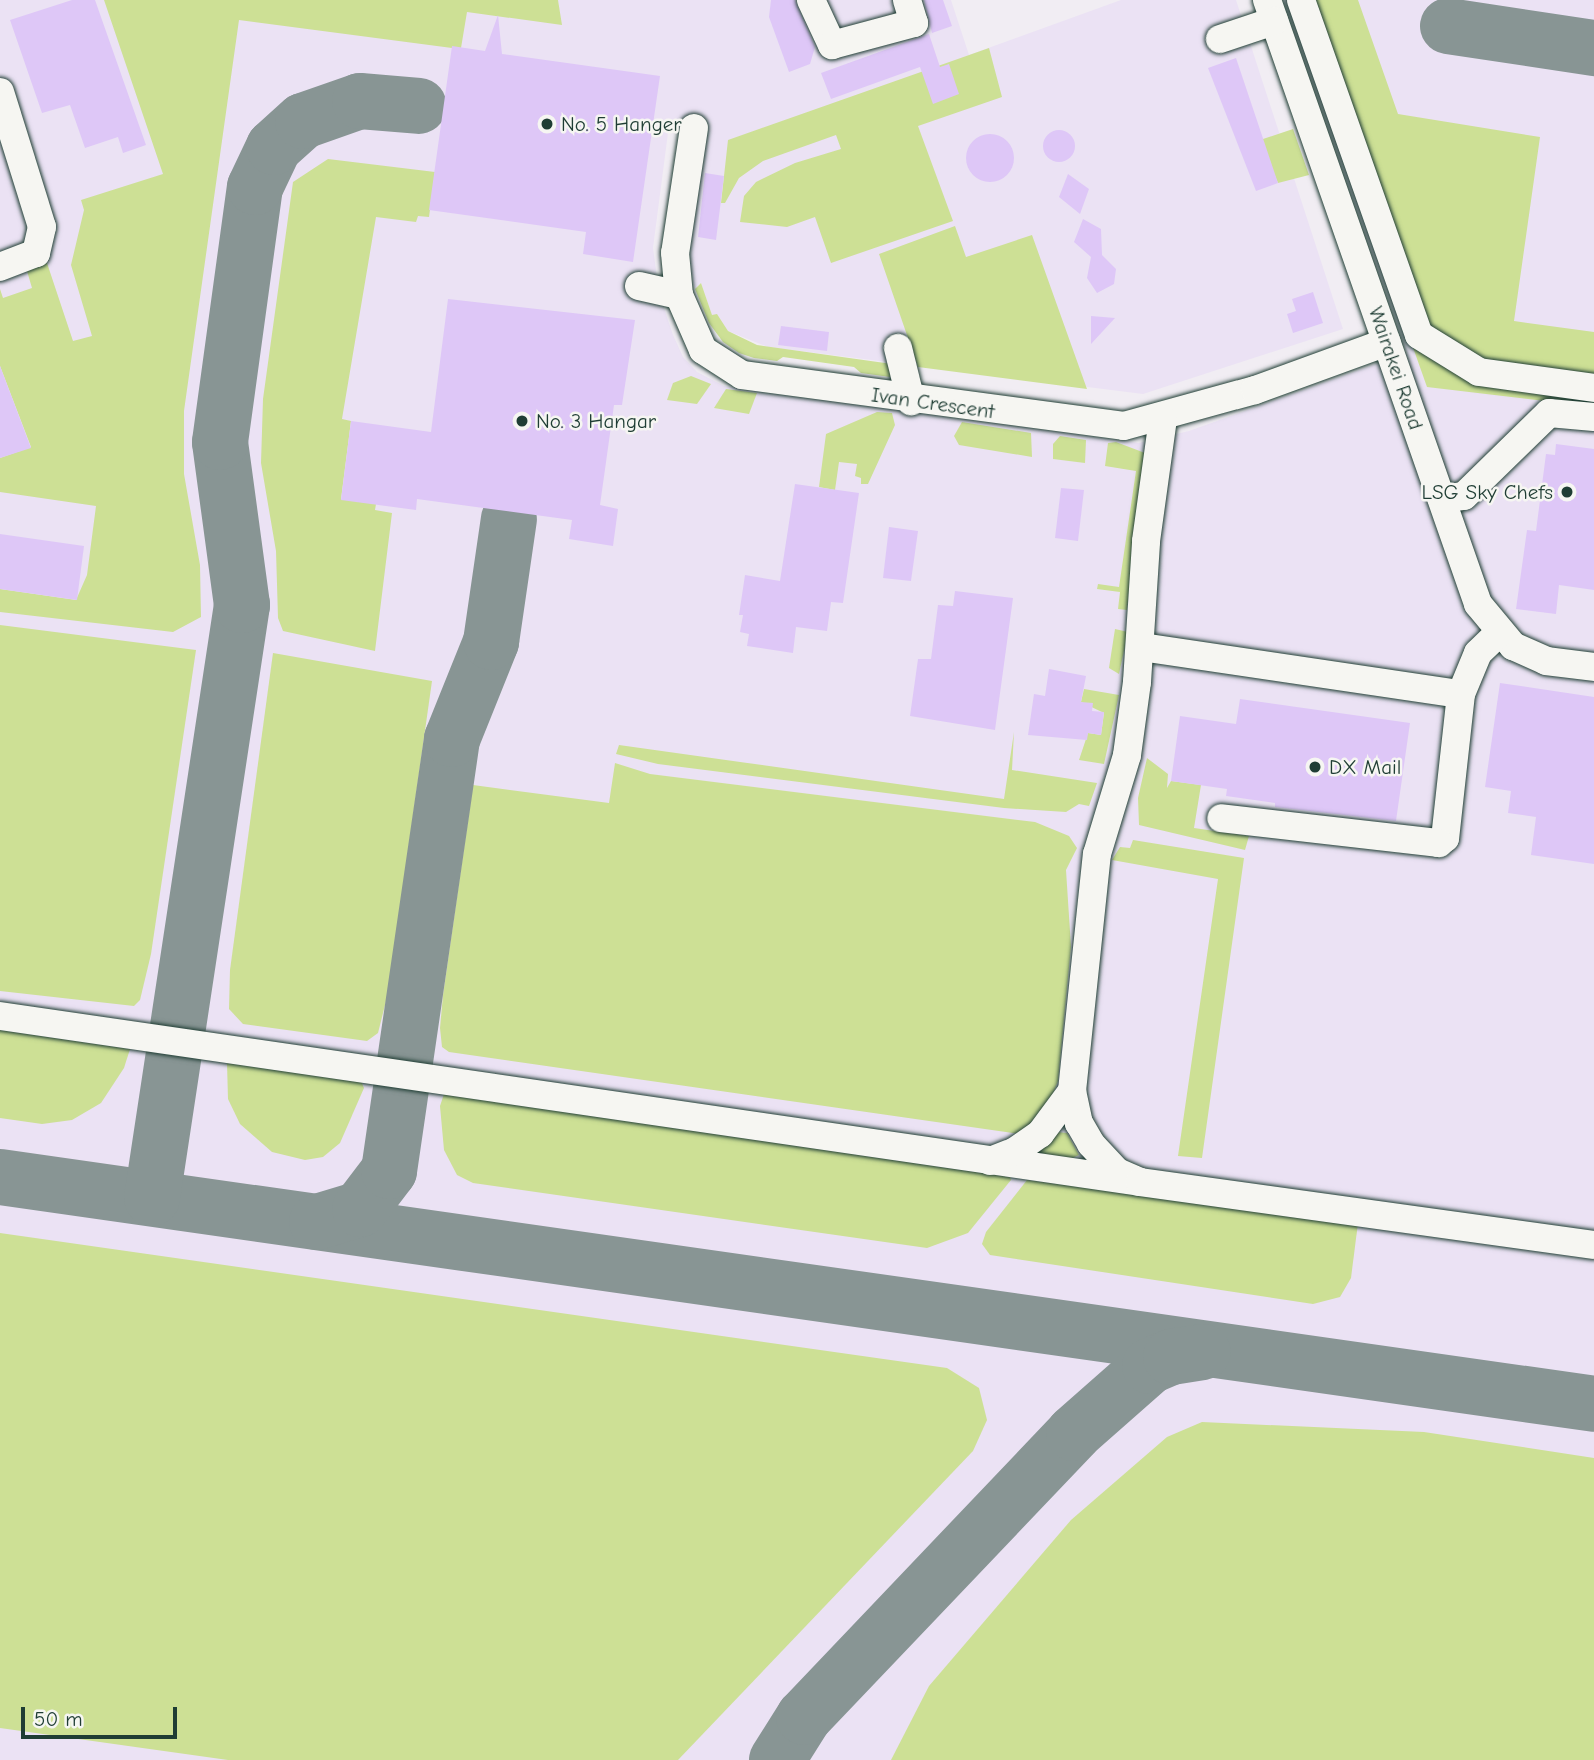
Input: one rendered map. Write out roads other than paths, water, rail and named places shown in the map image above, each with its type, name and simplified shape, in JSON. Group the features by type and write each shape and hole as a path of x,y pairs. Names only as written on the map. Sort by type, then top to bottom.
{"street":[{"path":"811,0 832,45 914,23 907,0"},
{"path":"1301,0 1419,335 1479,372 1594,388"},
{"path":"1220,39 1270,10"},
{"name":"Wairakei Road","path":"1270,10 1478,604 1499,633 1513,646 1546,661 1594,667"},
{"path":"0,92 42,228 36,253 0,267"},
{"name":"Ivan Crescent","path":"694,128 675,253 678,295 703,350 729,370 911,401 1115,426 1163,419 1387,342"},
{"path":"639,286 678,295"},
{"path":"898,348 911,401"},
{"path":"1442,499 1464,496 1549,413 1594,417"},
{"path":"1140,1182 1117,1172 1091,1144 1079,1123 1072,1091 1097,854 1127,755 1141,647 1146,541 1163,419"},
{"path":"1221,818 1440,844 1445,838 1461,694 1478,653 1499,633"},
{"path":"1141,647 1461,694"},
{"path":"0,1016 988,1161 1594,1245"},
{"path":"988,1161 1014,1152 1040,1134 1072,1091"}],"place":[{"name":"No. 5 Hanger","path":"547,124"},
{"name":"No. 3 Hangar","path":"522,421"},
{"name":"LSG Sky Chefs","path":"1567,492"},
{"name":"DX Mail","path":"1315,767"}]}
